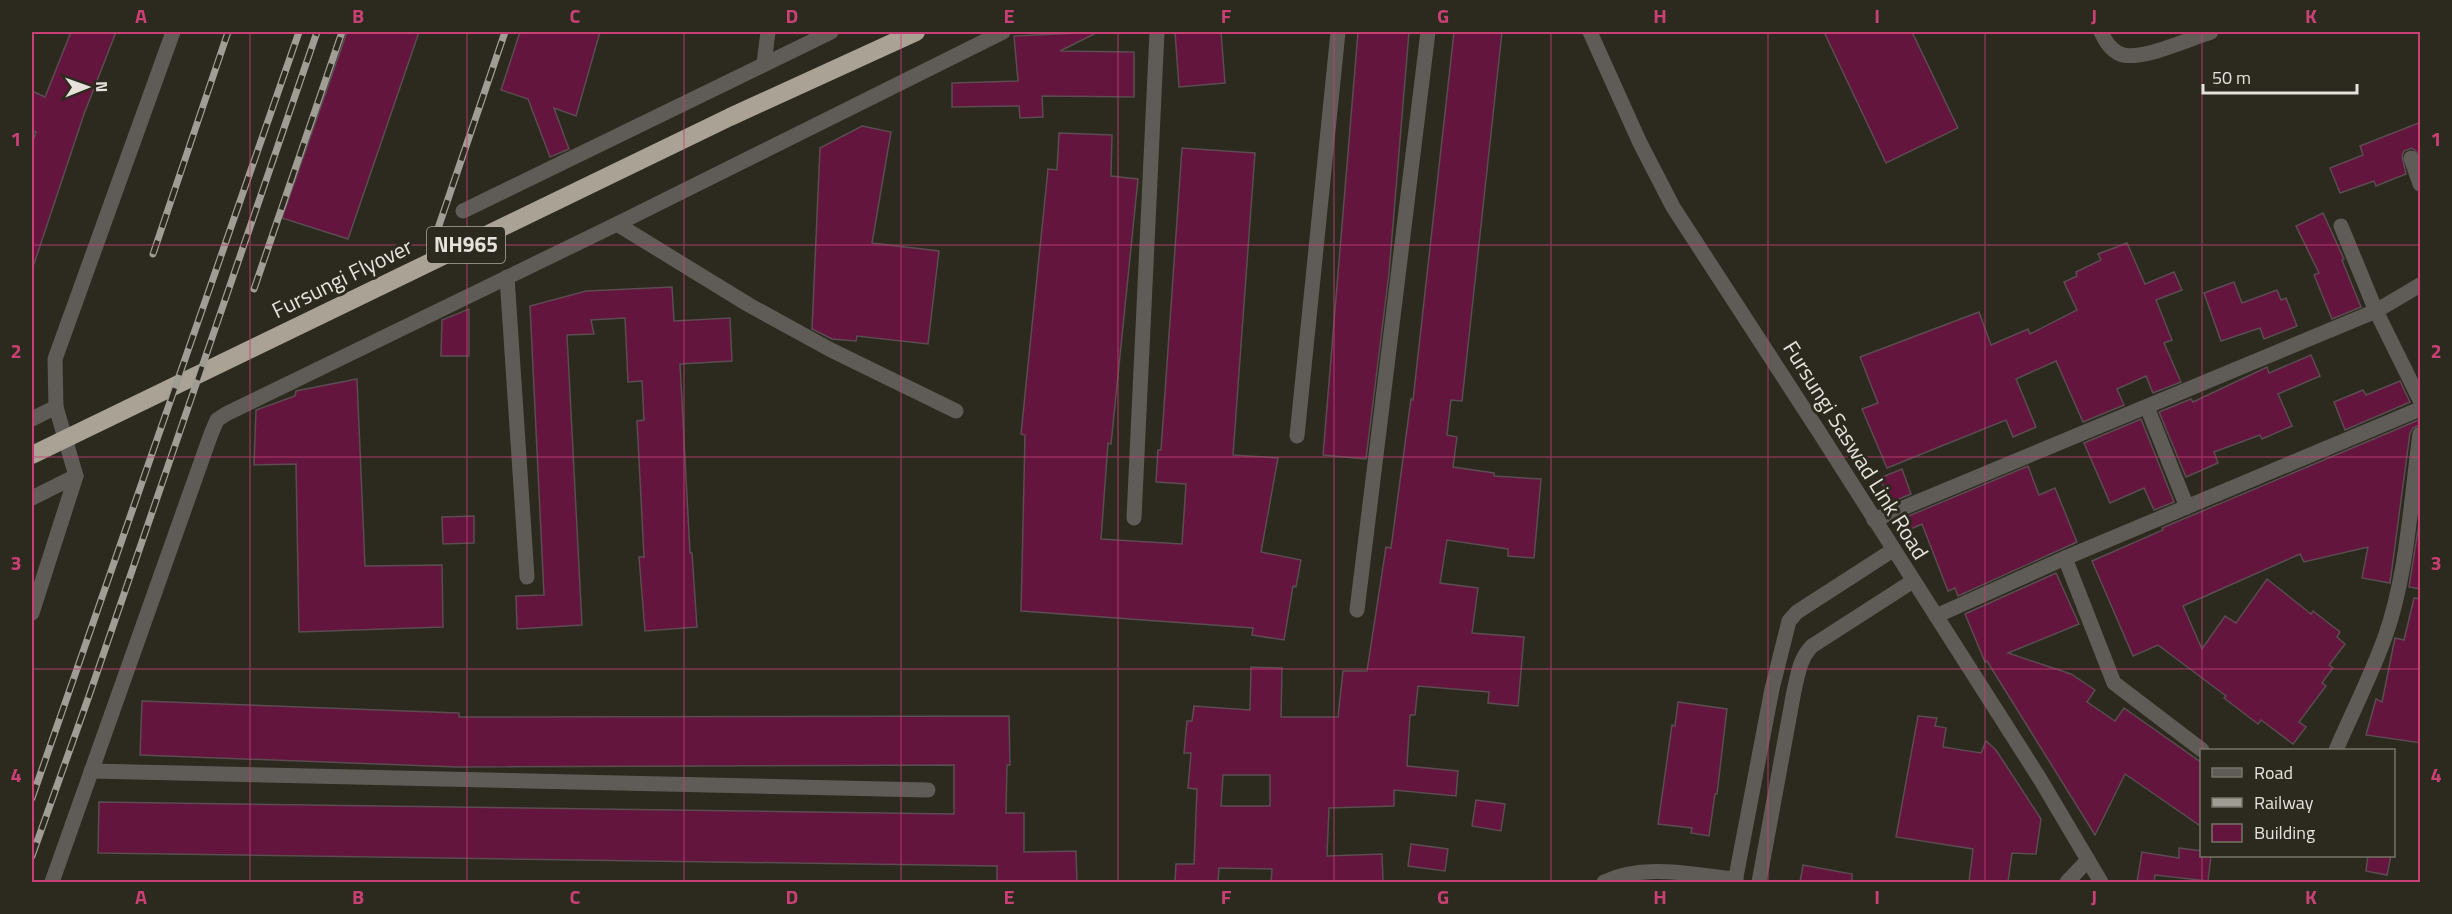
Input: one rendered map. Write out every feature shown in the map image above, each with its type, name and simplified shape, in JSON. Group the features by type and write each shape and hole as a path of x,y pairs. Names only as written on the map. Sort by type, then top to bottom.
{"highway":[{"name":"Fursungi Flyover","path":"32,455 709,128 909,35"}],"street":[{"path":"32,613 76,476 56,407 55,359 173,32"},
{"path":"764,63 768,32"},
{"path":"463,212 831,32"},
{"path":"52,882 217,420 1003,32"},
{"path":"1134,518 1157,32"},
{"path":"1297,436 1338,32"},
{"path":"1357,610 1428,32"},
{"name":"Fursungi Saswad Link Road","path":"1590,32 1640,143 1673,207 2040,779 2102,882"},
{"path":"2101,32 2107,44 2119,55 2137,57 2211,32"},
{"path":"2411,158 2421,184"},
{"path":"617,224 749,305 811,339 956,411"},
{"path":"2342,226 2376,311 2421,400"},
{"path":"507,277 527,577"},
{"path":"1874,520 2376,311 2421,285"},
{"path":"32,419 56,407"},
{"path":"2147,407 2187,507"},
{"path":"1936,616 2065,558 2421,409"},
{"path":"2336,749 2385,637 2399,582 2421,434"},
{"path":"32,498 76,476"},
{"path":"1604,882 1632,872 1649,871 1736,881 1772,689 1790,621 1797,612 1893,550"},
{"path":"2065,558 2114,683 2201,749"},
{"path":"1759,882 1794,691 1806,652 1913,581"},
{"path":"92,771 928,790"},
{"path":"2067,882 2088,860"}],"building":[{"path":"71,32 116,32 84,114 34,264 32,264 32,144 36,132 32,131 32,91 45,97"},
{"path":"347,32 419,32 348,239 282,218"},
{"path":"520,32 600,32 576,116 554,108 569,149 550,157 528,99 501,90"},
{"path":"1098,32 1060,51 1134,52 1134,97 1042,96 1043,117 1020,118 1019,106 952,107 952,83 1018,81 1014,36"},
{"path":"1175,32 1221,32 1225,83 1179,87"},
{"path":"1358,32 1409,32 1389,273 1366,459 1323,455"},
{"path":"1454,32 1502,32 1462,401 1451,400 1447,435 1457,437 1453,467 1494,473 1494,476 1541,479 1534,558 1508,556 1508,549 1447,540 1440,583 1478,588 1472,633 1524,637 1518,706 1488,703 1489,692 1418,686 1415,715 1410,715 1407,766 1458,771 1456,796 1394,790 1394,806 1329,808 1327,856 1382,854 1383,882 1271,882 1272,869 1219,868 1218,882 1175,882 1176,864 1194,864 1197,789 1188,788 1191,753 1184,753 1187,721 1192,721 1194,706 1250,710 1251,667 1282,668 1281,717 1338,717 1343,671 1367,671 1386,547 1391,548 1411,399 1413,400","holes":["1223,775 1270,775 1270,806 1221,806"]},
{"path":"1824,32 1912,32 1958,128 1886,163"},
{"path":"2421,122 2421,156 2412,148 2404,151 2402,156 2406,174 2376,186 2374,181 2340,193 2330,168 2363,155 2360,146"},
{"path":"862,126 891,132 872,243 939,251 928,344 857,336 856,341 832,339 812,329 820,148"},
{"path":"1059,133 1112,135 1111,176 1138,179 1111,444 1108,443 1101,539 1182,544 1186,484 1156,482 1158,450 1161,450 1182,148 1255,153 1233,455 1278,458 1261,552 1301,560 1296,587 1293,586 1284,640 1252,635 1253,628 1021,611 1025,435 1021,434 1048,169 1057,170"},
{"path":"2323,213 2344,259 2342,260 2361,307 2332,319 2314,275 2319,273 2296,226"},
{"path":"2127,243 2145,284 2174,272 2182,290 2156,300 2172,340 2164,343 2181,382 2153,393 2146,376 2117,389 2124,405 2083,422 2056,361 2016,379 2036,427 2013,437 2006,420 1887,468 1862,409 1878,403 1860,357 1979,312 1991,345 2028,329 2030,334 2077,310 2064,282 2077,276 2076,272 2101,260 2098,254"},
{"path":"2234,282 2242,303 2277,290 2281,300 2286,298 2297,326 2264,339 2260,328 2221,341 2204,293"},
{"path":"672,287 674,321 730,318 732,361 680,364 690,553 692,553 697,627 645,631 639,557 644,557 637,421 644,420 642,381 628,382 625,318 591,320 594,334 567,335 582,625 517,629 516,596 544,595 530,306 586,291"},
{"path":"469,309 469,356 441,356 442,320"},
{"path":"2311,355 2320,376 2278,394 2292,426 2262,439 2260,435 2214,452 2218,463 2186,477 2159,412 2191,399 2193,402 2267,367 2269,373"},
{"path":"357,379 365,566 442,565 443,627 299,632 296,464 254,465 256,410 295,396 296,391"},
{"path":"2400,381 2410,402 2345,430 2334,402 2363,390 2366,395"},
{"path":"2141,419 2174,502 2154,510 2144,488 2110,503 2084,443"},
{"path":"2421,419 2421,424 2413,428 2410,433 2390,583 2362,578 2368,547 2304,562 2300,554 2183,606 2202,649 2225,616 2236,623 2267,579 2311,614 2313,611 2340,632 2337,637 2345,644 2329,665 2333,668 2322,683 2326,686 2299,722 2306,727 2293,744 2261,720 2258,724 2224,698 2226,696 2158,645 2133,656 2092,561 2163,530 2162,528"},
{"path":"2028,466 2039,495 2055,488 2077,542 1958,596 1955,588 1948,591 1922,524 1904,532 1899,520"},
{"path":"1902,469 1911,494 1892,502 1880,478"},
{"path":"2421,511 2421,589 2409,587"},
{"path":"474,516 474,543 443,544 442,517"},
{"path":"2056,573 2079,624 2008,653 2071,674 2095,690 2087,702 2115,721 2124,708 2200,762 2200,826 2125,774 2095,835 1987,661 1985,662 1965,614"},
{"path":"2414,598 2421,599 2421,743 2366,735 2376,699 2382,702 2395,638 2404,640"},
{"path":"142,701 459,713 459,717 1009,716 1010,765 1007,765 1006,813 1024,813 1024,852 1076,851 1077,882 997,882 997,866 98,853 99,802 954,814 954,765 457,767 140,755"},
{"path":"1678,702 1727,709 1717,794 1715,794 1709,836 1691,833 1692,828 1658,824 1672,725 1675,726"},
{"path":"1918,716 1937,718 1935,726 1946,728 1943,747 1981,753 1986,741 1996,750 2041,819 2036,854 2012,853 2008,882 1969,882 1973,849 1896,837"},
{"path":"1476,800 1505,804 1501,831 1472,826"},
{"path":"1411,844 1448,849 1445,871 1408,866"},
{"path":"2179,848 2200,851 2200,857 2211,857 2208,881 2155,875 2154,882 2137,882 2142,852 2179,858"},
{"path":"2368,857 2391,857 2387,875 2366,871"},
{"path":"1803,865 1852,874 1852,882 1800,882"}],"railway":[{"path":"153,254 228,32"},
{"path":"32,798 299,32"},
{"path":"32,856 317,32"},
{"path":"254,289 342,32"},
{"path":"434,240 505,32"}]}
